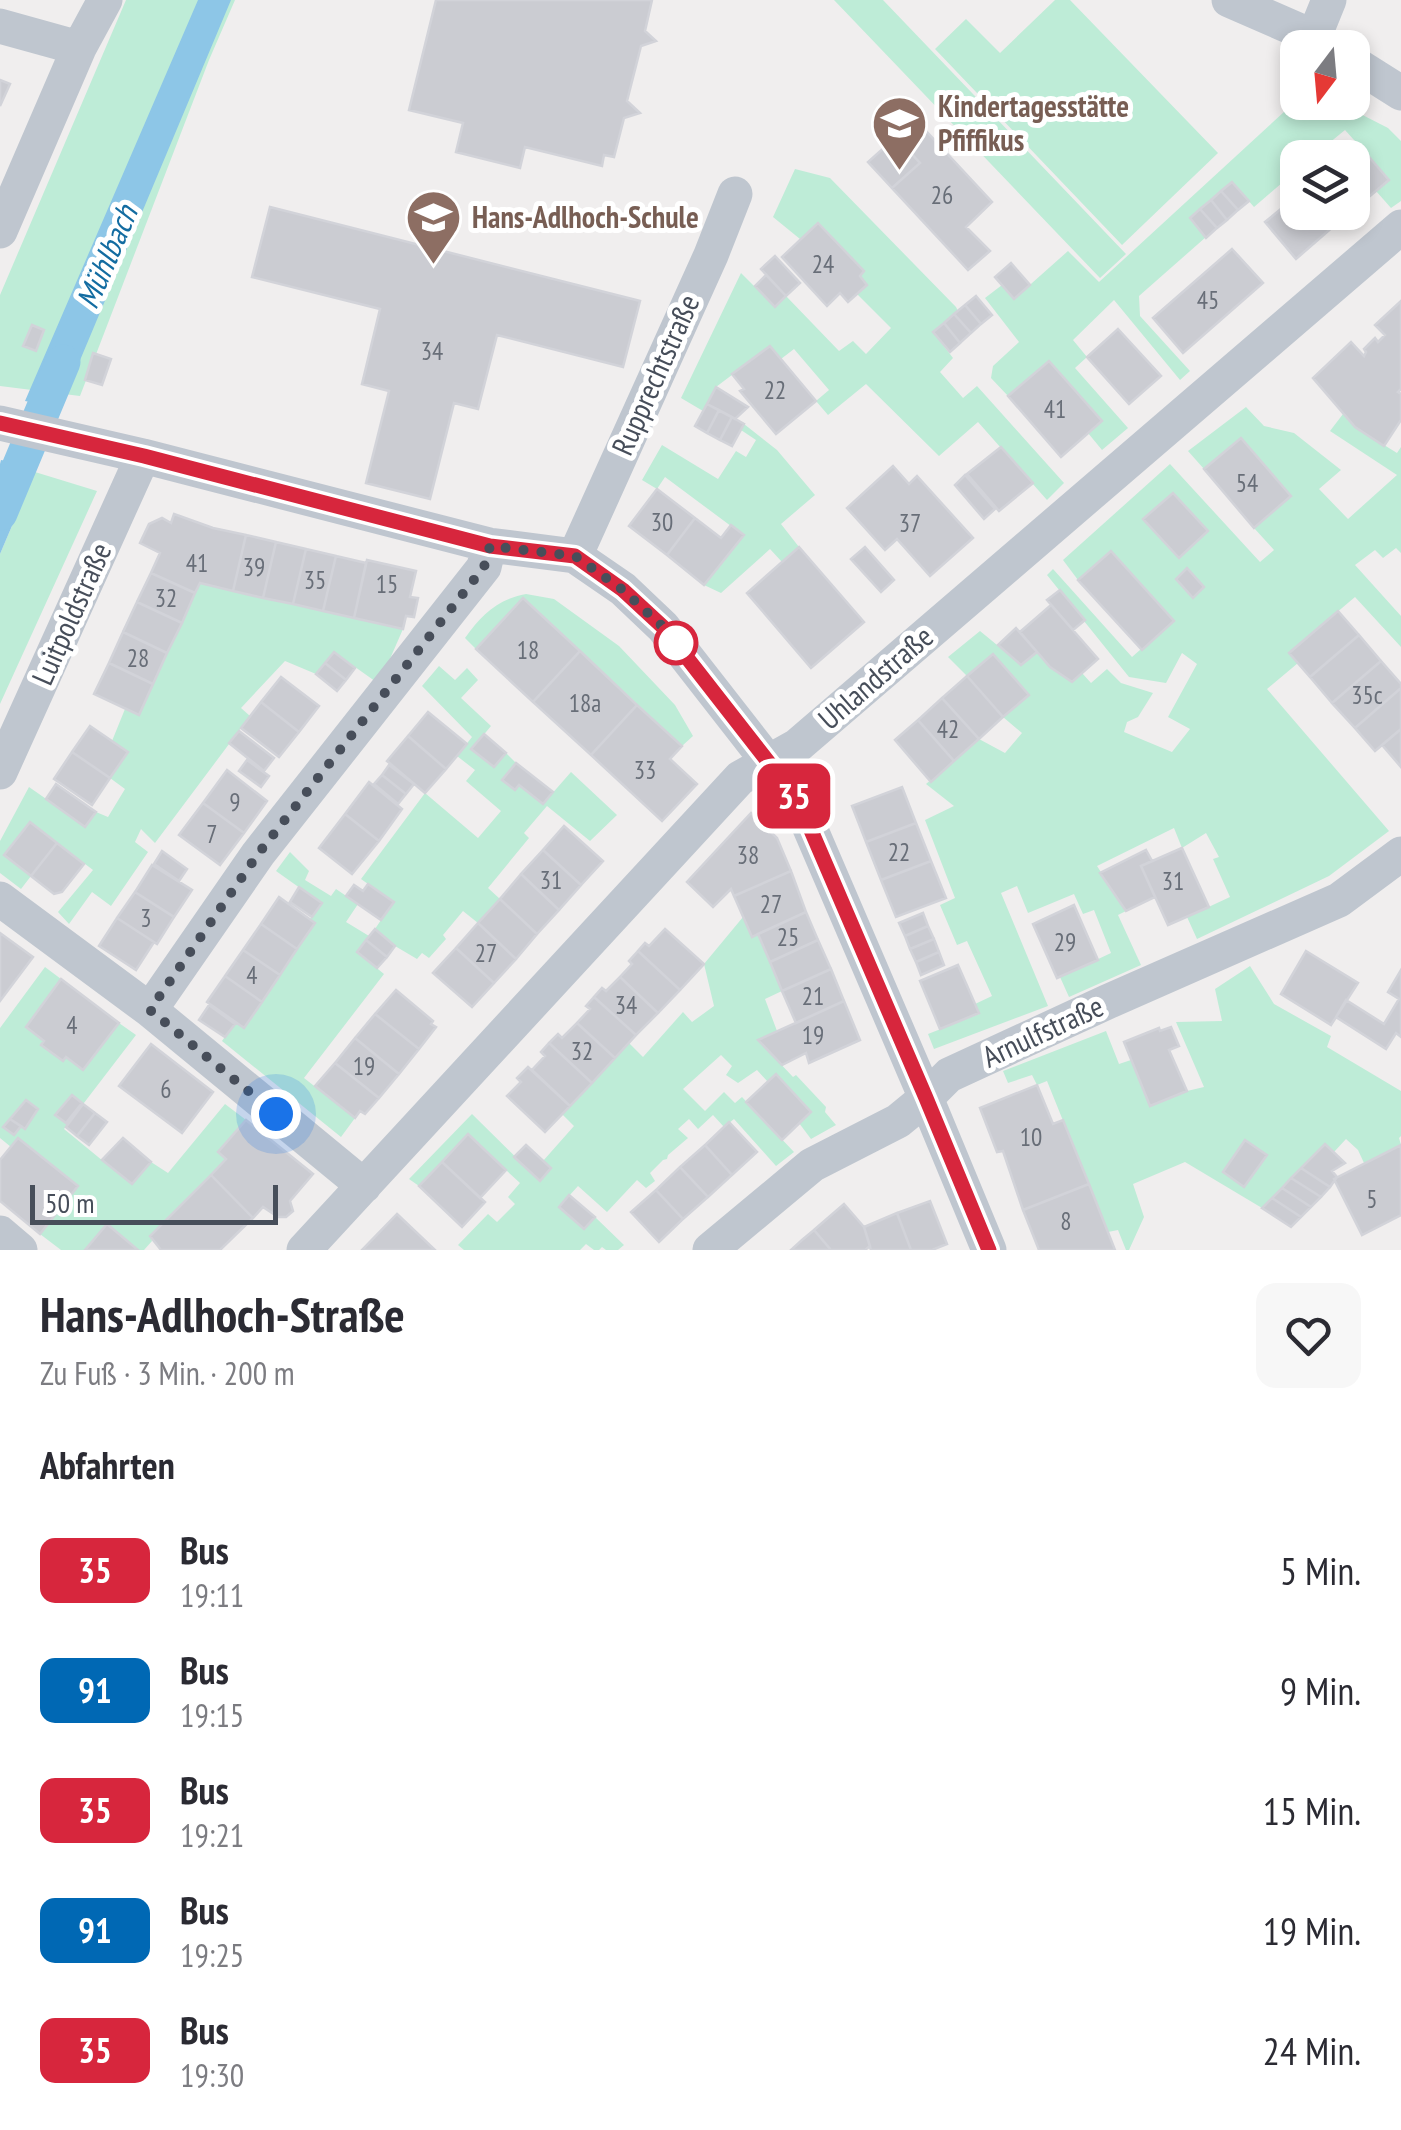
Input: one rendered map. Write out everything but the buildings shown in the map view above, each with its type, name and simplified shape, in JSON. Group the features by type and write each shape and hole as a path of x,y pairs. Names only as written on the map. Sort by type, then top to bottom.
{"street":[{"path":"0,230 79,48 105,0"},
{"path":"1229,0 1295,30"},
{"path":"1324,30 1330,0"},
{"path":"0,26 79,48"},
{"path":"1370,73 1401,93"},
{"name":"Rupprechtstraße","path":"575,556 735,194"},
{"name":"Uhlandstraße","path":"304,1250 740,778 796,746 1401,227"},
{"path":"4,424 144,456 490,546 575,556 623,590 663,627 798,800 989,1250"},
{"name":"Luitpoldstraße","path":"0,772 144,456"},
{"path":"150,1010 258,854 484,567 490,546"},
{"name":"Arnulfstraße","path":"710,1250 812,1165 898,1120 949,1076 1339,900 1401,854"},
{"path":"0,899 150,1010 364,1186"},
{"path":"0,1233 20,1250"}],"green space":[{"path":"126,0 235,0 80,396 0,386 0,295"},
{"path":"834,0 883,0 1126,254 1100,278"},
{"path":"1055,0 1070,0 1218,153 1122,245 935,49 966,19 1000,53"},
{"path":"1280,116 1280,120 1370,119 1388,128 1401,141 1401,201 1391,208 1376,191 1389,179 1370,158 1370,140 1354,140 1345,130 1333,140 1280,140 1280,185 1254,207 1232,182 1190,218 1206,237 1139,296 1140,316 1190,371 1180,380 1114,300 1073,340 1087,357 1075,368 1128,428 1102,450 1088,433 1101,421 1049,361 1008,396 991,378 993,366 1019,342 985,298 1002,285 1014,299 1068,251 1099,282"},
{"path":"795,169 830,178 956,307 958,311 933,332 953,358 940,372 963,398 977,386 1064,483 1047,500 978,422 939,456 866,384 828,415 816,401 829,390 794,349 781,359 769,347 716,387 703,411 681,398 741,273 774,306 786,296 839,351 853,341 866,354 891,328 857,294 864,271 819,223 800,239 773,217"},
{"path":"1246,407 1264,426 1294,433 1341,470 1319,489 1348,519 1397,475 1330,431 1343,414 1355,427 1397,453 1401,447 1401,553 1396,548 1383,558 1375,550 1355,565 1401,616 1401,647 1355,597 1290,652 1298,663 1267,689 1389,831 1329,876 1197,939 1187,917 1230,897 1213,859 1219,857 1206,833 1182,848 1174,828 1097,866 1126,911 1118,915 1141,965 1069,997 1060,977 1111,953 1094,910 1083,914 1074,894 1028,913 1017,886 1001,893 1048,1006 934,1049 928,1034 979,1014 975,1004 992,996 967,941 957,945 940,905 955,898 925,820 954,806 926,784 979,739 1005,753 1022,733 1003,717 1028,695 993,654 967,676 948,657 980,631 1020,664 1037,652 1071,682 1082,673 1091,683 1107,669 1121,683 1153,693 1138,717 1127,722 1124,732 1172,752 1190,729 1168,717 1197,664 1182,653 1166,683 1129,677 1047,575 1053,569 1132,657 1174,620 1111,551 1078,580 1063,560 1170,464 1260,562 1274,550 1254,528 1291,496 1241,438 1204,469 1188,451"},
{"path":"744,424 777,450 815,495 781,524 799,547 782,562 770,549 721,593 704,585 743,535 665,477 657,489 642,480 662,445 718,479 736,451 746,457 756,440 741,430"},
{"path":"35,472 97,491 0,704 0,554"},
{"path":"200,583 403,629 379,684 334,652 316,674 285,661 241,708 250,716 155,843 141,829 135,842 148,852 111,906 92,892 69,924 58,912 93,870 30,822 4,855 31,876 21,889 0,873 0,841 29,787 85,826 96,812 108,817 125,789 110,778 128,752 112,741 125,709 139,715"},
{"path":"526,594 554,599 619,646 675,705 693,736 682,746 524,598 476,649 465,638 491,609"},
{"path":"439,666 455,680 467,668 478,680 461,698 491,726 472,749 493,767 506,753 516,763 503,780 515,790 519,785 543,804 571,772 617,815 590,841 547,806 524,833 529,838 488,888 500,899 478,923 463,911 429,958 422,953 417,959 375,929 393,902 361,879 425,793 478,838 501,811 466,781 475,770 457,756 472,737 422,686"},
{"path":"290,852 309,871 305,880 331,896 336,889 358,904 346,922 369,936 357,952 384,974 304,1078 355,1118 341,1137 222,1041 235,1022 244,1027 315,923 310,919 321,903 276,871"},
{"path":"743,917 752,937 758,934 782,991 765,999 777,1031 758,1040 826,1107 825,1112 836,1125 811,1139 799,1123 811,1111 776,1074 768,1082 757,1070 738,1083 726,1075 732,1066 721,1055 683,1089 705,1111 724,1092 735,1103 742,1097 794,1152 776,1166 734,1119 724,1127 713,1115 698,1129 689,1119 678,1129 688,1138 650,1173 655,1181 646,1188 637,1180 607,1212 578,1186 559,1207 584,1229 595,1217 624,1245 618,1250 594,1250 586,1244 580,1250 464,1250 458,1245 488,1214 497,1222 515,1204 508,1197 520,1183 468,1135 419,1186 409,1179 472,1114 540,1181 551,1169 543,1161 574,1126 562,1114 629,1043 643,1057 683,1012 692,1022 714,1006 704,964"},
{"path":"1250,966 1274,1004 1331,1036 1327,1047 1401,1091 1401,1145 1364,1163 1346,1139 1334,1152 1325,1144 1262,1208 1185,1162 1133,1184 1144,1217 1126,1250 1118,1230 1108,1232 1047,1081 1037,1085 1032,1075 1008,1083 1003,1071 1106,1031 1119,1064 1131,1060 1150,1105 1204,1087 1176,1022 1222,1021 1215,989"},
{"path":"45,967 61,979 26,1027 63,1061 66,1057 83,1069 119,1023 136,1035 64,1129 131,1184 151,1162 168,1173 225,1104 246,1120 219,1152 226,1159 150,1235 152,1241 144,1250 138,1250 107,1224 85,1250 61,1250 40,1234 78,1186 18,1138 11,1147 0,1138 0,1028"}],"water":[{"path":"198,0 231,0 60,408 25,401"},
{"path":"1,460 37,467 0,554 0,464"}],"waterway":[{"name":"Mühlbach","path":"0,513 63,362"}],"bus line":[{"name":"35","path":"0,423 144,456 490,546 575,556 623,590 663,627 798,800 989,1250"}],"place":[{"name":"Kindertagesstätte Pfiffikus","path":"899,173"},
{"name":"Hans-Adlhoch-Schule","path":"433,267"}],"route":[{"path":"276,1114 150,1010 258,854 484,567 490,546 575,556 623,590 663,627 684,654 676,643"}]}
